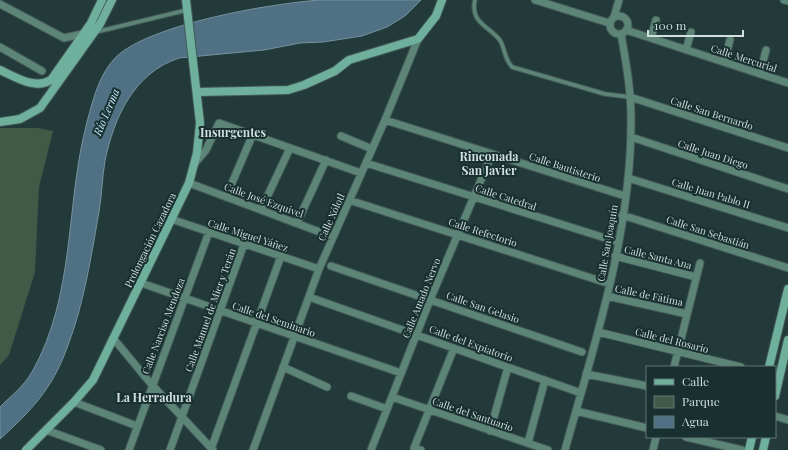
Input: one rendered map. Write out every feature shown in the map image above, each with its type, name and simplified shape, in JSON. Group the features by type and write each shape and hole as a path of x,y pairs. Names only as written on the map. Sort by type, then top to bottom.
{"street":[{"path":"0,122 20,119 30,115 40,108 54,82 84,34 102,0"},
{"path":"0,70 34,84 54,82 95,32 112,0"},
{"name":"Calle Xólotl","path":"253,450 319,269 385,120 418,39 436,16 442,0"},
{"path":"535,0 612,20 620,16 626,20 628,26 624,32 617,34 611,31 612,20 619,0"},
{"path":"784,0 788,1"},
{"path":"0,4 64,38 95,32"},
{"name":"Prolongación Cazadora","path":"26,450 74,402 93,380 189,183 194,164 200,123 186,6"},
{"path":"651,38 656,20"},
{"name":"Calle San Joaquín","path":"567,450 610,284 628,178 631,137 630,97 624,32"},
{"name":"Calle Mercurial","path":"624,32 651,38 788,83"},
{"path":"686,50 691,32"},
{"path":"197,92 288,90 320,79 349,60 418,39"},
{"path":"724,62 730,40"},
{"path":"0,47 42,70"},
{"path":"760,74 766,50"},
{"name":"Calle San Bernardo","path":"630,97 788,148"},
{"name":"Calle Bautisterio","path":"385,120 625,196"},
{"path":"194,164 206,150 219,123 362,173"},
{"path":"226,197 253,134"},
{"path":"341,136 372,150"},
{"name":"Calle Juan Diego","path":"631,137 788,189"},
{"path":"261,210 290,148"},
{"name":"Calle Amado Nervo","path":"371,450 430,300 492,154"},
{"path":"298,223 326,160"},
{"name":"Calle Catedral","path":"366,163 618,242"},
{"name":"Calle Juan Pablo II","path":"628,178 788,228"},
{"name":"Calle José Ezquivel","path":"189,183 333,237"},
{"name":"Calle Refectorio","path":"349,200 610,284"},
{"name":"Calle San Sebastián","path":"622,215 788,268"},
{"name":"Calle Miguel Yáñez","path":"171,219 319,269"},
{"name":"Calle Narciso Mendoza","path":"129,450 209,232"},
{"name":"Calle Manuel de Mier y Terán","path":"170,450 244,244"},
{"path":"114,338 152,385 212,449 281,256"},
{"name":"Calle Santa Ana","path":"615,256 696,277"},
{"path":"674,366 700,262"},
{"name":"Calle San Gelasio","path":"332,266 582,352"},
{"name":"Calle del Seminario","path":"141,283 401,373"},
{"path":"769,366 788,290"},
{"name":"Calle de Fátima","path":"607,296 687,314"},
{"name":"Calle del Expiatorio","path":"309,297 581,393"},
{"name":"Calle del Rosario","path":"598,332 737,366"},
{"path":"776,392 788,340"},
{"path":"417,449 429,410 454,348"},
{"path":"283,367 327,387"},
{"path":"490,431 508,367"},
{"path":"586,374 646,386"},
{"path":"528,443 545,380"},
{"path":"352,396 387,409"},
{"name":"Calle del Santuario","path":"392,397 548,450"},
{"path":"74,402 137,426"},
{"path":"576,411 646,428"},
{"path":"776,416 788,420"},
{"path":"46,430 101,450"},
{"path":"653,450 656,438"},
{"path":"690,438 742,450"},
{"path":"749,450 752,438"},
{"path":"762,450 766,438"}],"lane":[{"path":"475,0 473,8 478,21 500,40 506,60 512,67 605,94 630,97"},
{"path":"95,32 186,6"}],"green space":[{"path":"0,128 38,128 53,131 39,187 35,272 9,355 0,365"}],"water":[{"name":"Río Lerma","path":"321,0 421,0 405,16 387,27 362,36 323,42 300,43 264,50 179,58 163,65 150,74 138,86 128,99 121,113 114,128 109,145 104,167 99,212 86,280 78,315 67,348 55,375 40,398 0,439 0,407 21,386 32,372 46,342 56,312 68,249 80,153 94,96 105,71 110,64 116,57 133,45 183,25 244,11"}],"district":[{"name":"Insurgentes","path":"233,132"},
{"name":"Rinconada San Javier","path":"489,163"},
{"name":"La Herradura","path":"154,397"}]}
